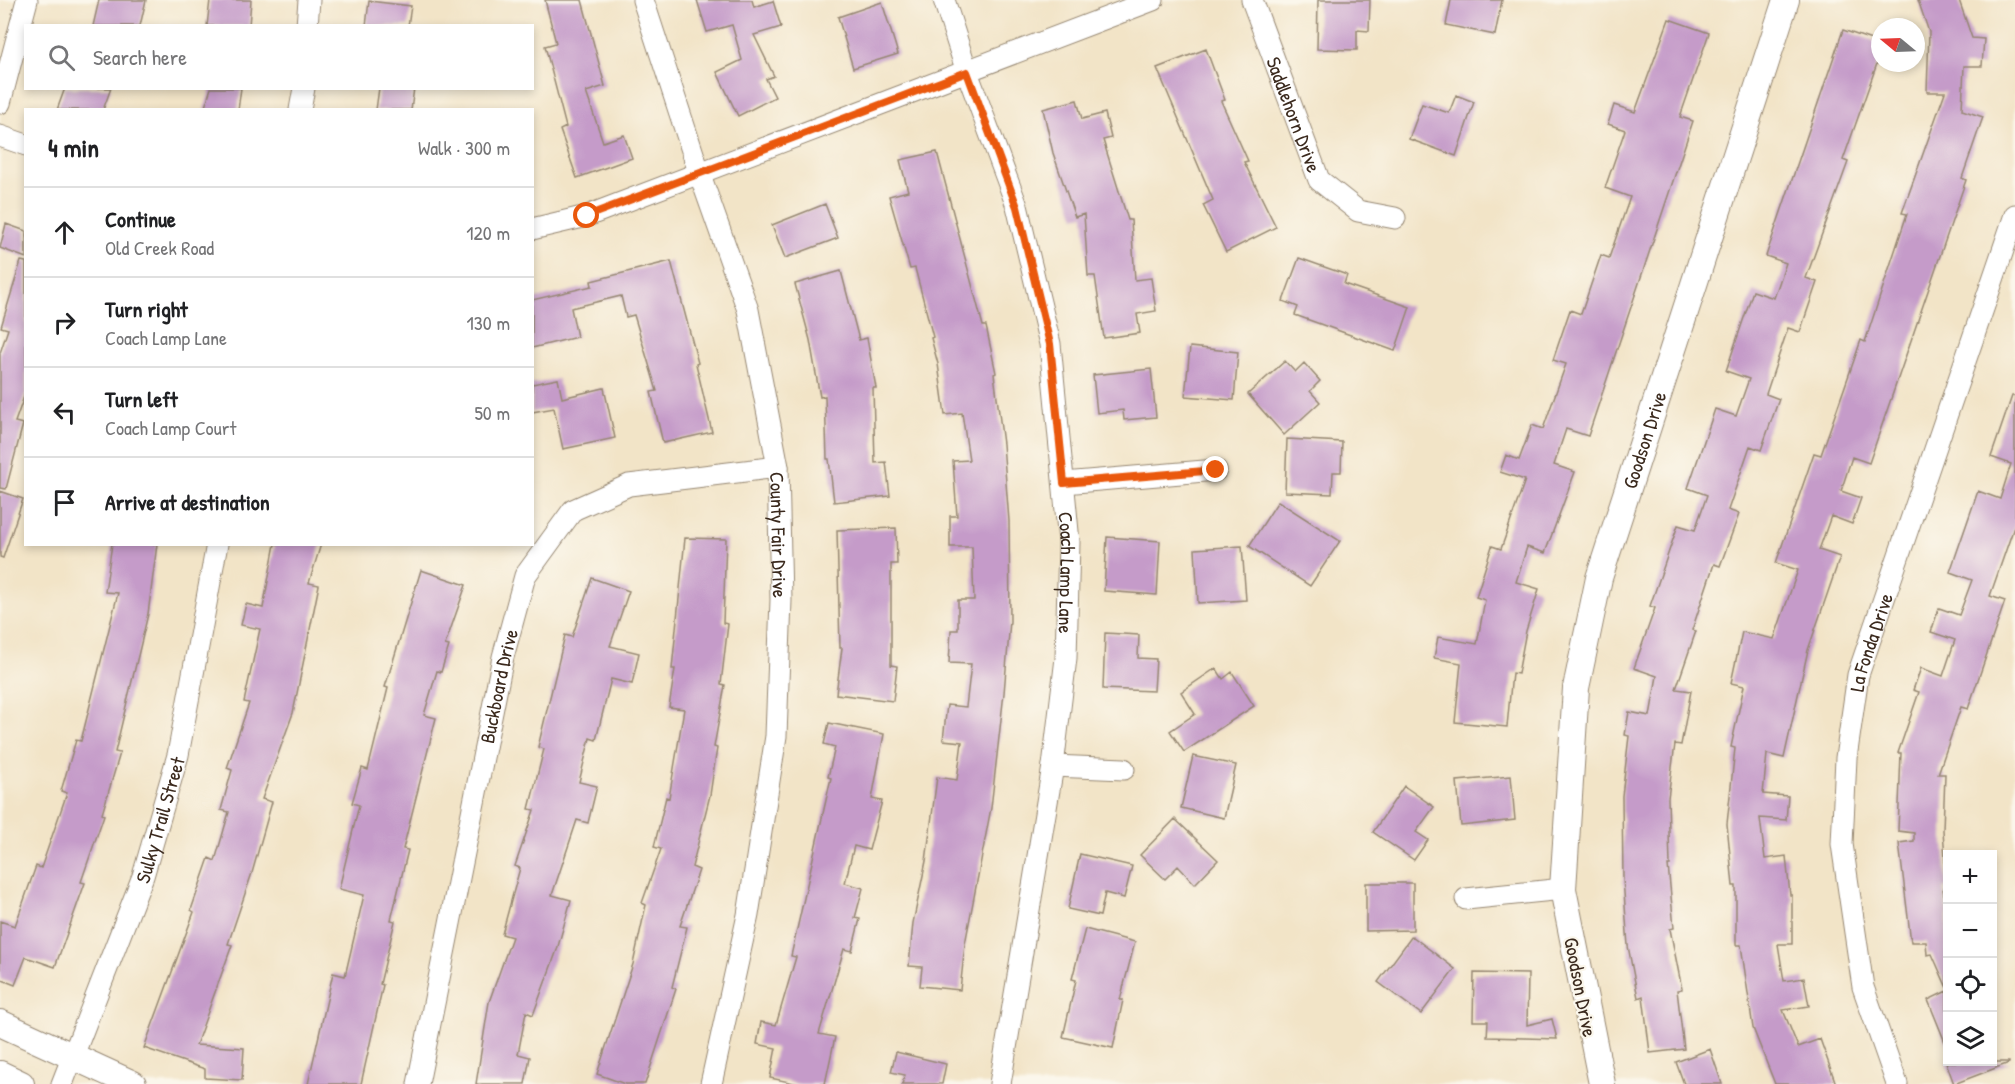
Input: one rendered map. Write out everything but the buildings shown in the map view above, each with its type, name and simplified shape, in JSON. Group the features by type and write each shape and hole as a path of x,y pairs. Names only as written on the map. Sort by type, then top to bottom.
{"street":[{"path":"0,103 27,0"},
{"path":"308,24 309,0"},
{"name":"County Fair Drive","path":"643,0 699,172 748,310 778,467 781,600 776,736 748,915 711,1084"},
{"name":"Coach Lamp Lane","path":"944,0 967,72 1017,207 1050,344 1069,542 1066,658 1053,766 1000,1084"},
{"path":"534,229 587,216 1153,0"},
{"name":"Saddlehorn Drive","path":"1252,0 1319,180 1358,211 1395,218"},
{"name":"Goodson Drive","path":"1602,1084 1563,889 1576,688 1599,578 1783,1"},
{"path":"300,108 304,90"},
{"path":"0,136 24,144"},
{"name":"La Fonda Drive","path":"1897,1084 1863,987 1842,844 1846,758 1858,675 2015,214"},
{"name":"Buckboard Drive","path":"418,1084 503,657 525,576 573,510 629,485 778,467"},
{"path":"1064,483 1216,470"},
{"name":"Sulky Trail Street","path":"62,1084 143,876 178,755 217,546"},
{"path":"1053,766 1124,769"},
{"path":"1466,899 1563,889"},
{"path":"0,1023 133,1084"},
{"path":"0,1074 21,1084"}],"route":[{"path":"587,216 967,72 1017,207 1050,344 1064,483 1216,470"}]}
